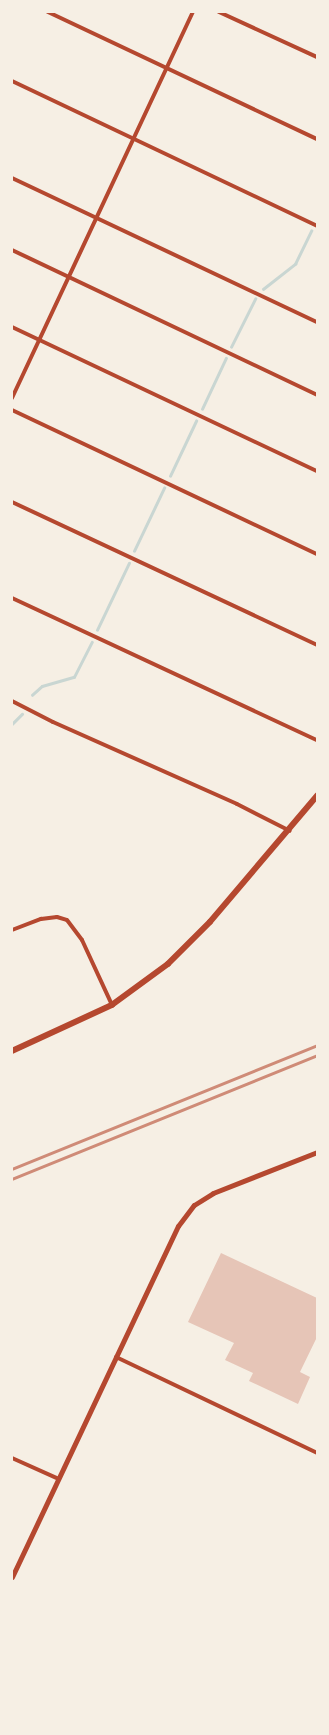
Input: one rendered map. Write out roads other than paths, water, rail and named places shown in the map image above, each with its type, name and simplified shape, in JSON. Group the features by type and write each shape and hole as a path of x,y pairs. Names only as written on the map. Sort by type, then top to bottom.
{"main road":[{"path":"12,1051 112,1005 130,994 189,945 290,831 317,796"}],"street":[{"path":"48,12 317,139"},
{"path":"12,398 193,12"},
{"path":"219,12 317,57"},
{"path":"12,81 133,140 317,226"},
{"path":"12,178 317,322"},
{"path":"12,250 317,395"},
{"path":"12,327 317,471"},
{"path":"12,410 317,554"},
{"path":"12,502 317,645"},
{"path":"12,598 317,740"},
{"path":"12,701 53,722 237,804 290,831"},
{"path":"12,930 40,919 56,918 67,920 82,940 112,1005"},
{"path":"12,1577 178,1226 194,1205 212,1193 317,1152"},
{"path":"116,1357 317,1453"},
{"path":"12,1458 58,1479"}],"waterway":[{"path":"263,289 295,264 311,231"},
{"path":"231,347 255,299"},
{"path":"202,409 226,358"},
{"path":"170,476 196,421"},
{"path":"134,551 164,488"},
{"path":"97,630 129,563"},
{"path":"32,695 42,686 74,677 92,642"},
{"path":"12,724 22,714"}],"railway":[{"path":"12,1169 317,1045"},
{"path":"12,1179 317,1055"}]}
